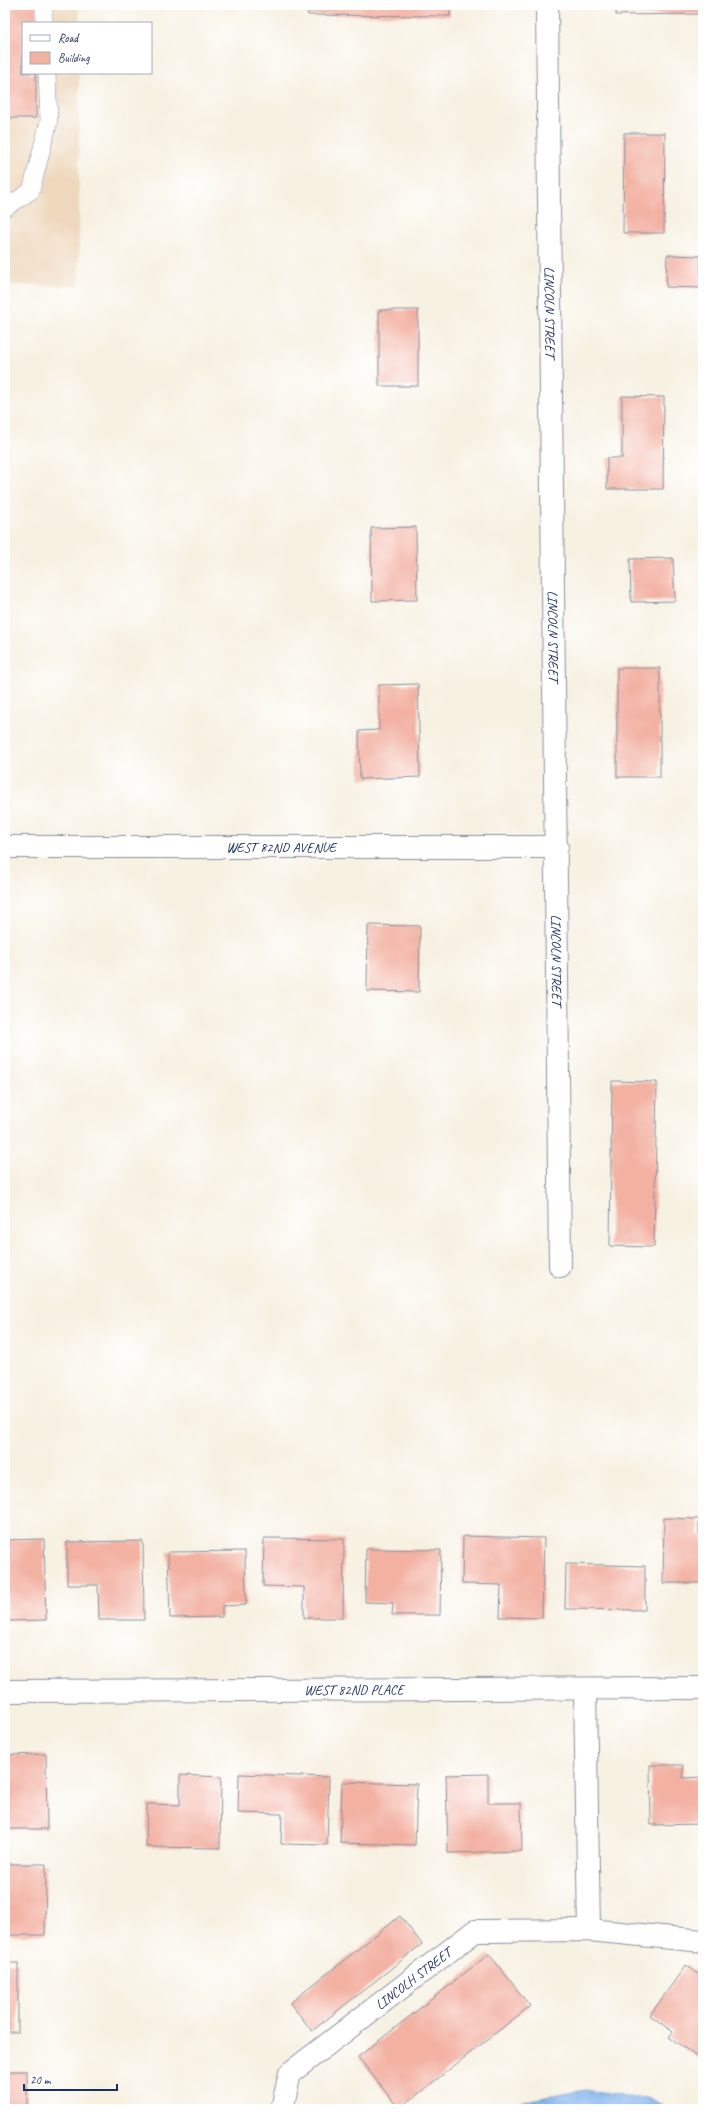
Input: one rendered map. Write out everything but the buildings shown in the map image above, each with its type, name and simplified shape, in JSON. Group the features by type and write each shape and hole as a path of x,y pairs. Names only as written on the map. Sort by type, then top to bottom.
{"street":[{"name":"LINCOLN STREET","path":"547,5 557,847 560,1266"},
{"name":"WEST 82ND AVENUE","path":"5,847 557,847"},
{"name":"WEST 82ND PLACE","path":"5,1691 703,1688"},
{"path":"585,1689 589,1930"},
{"name":"LINCOLH STREET","path":"282,2109 290,2073 475,1932 589,1930 703,1941"}],"lane":[{"path":"44,5 44,22"},
{"path":"5,208 31,191 49,121 47,74"}],"shaded area":[{"path":"5,5 79,5 79,22 22,22 22,74 79,74 79,286 5,285"}],"water":[{"path":"585,2090 651,2099 671,2109 506,2109 515,2103"}]}
